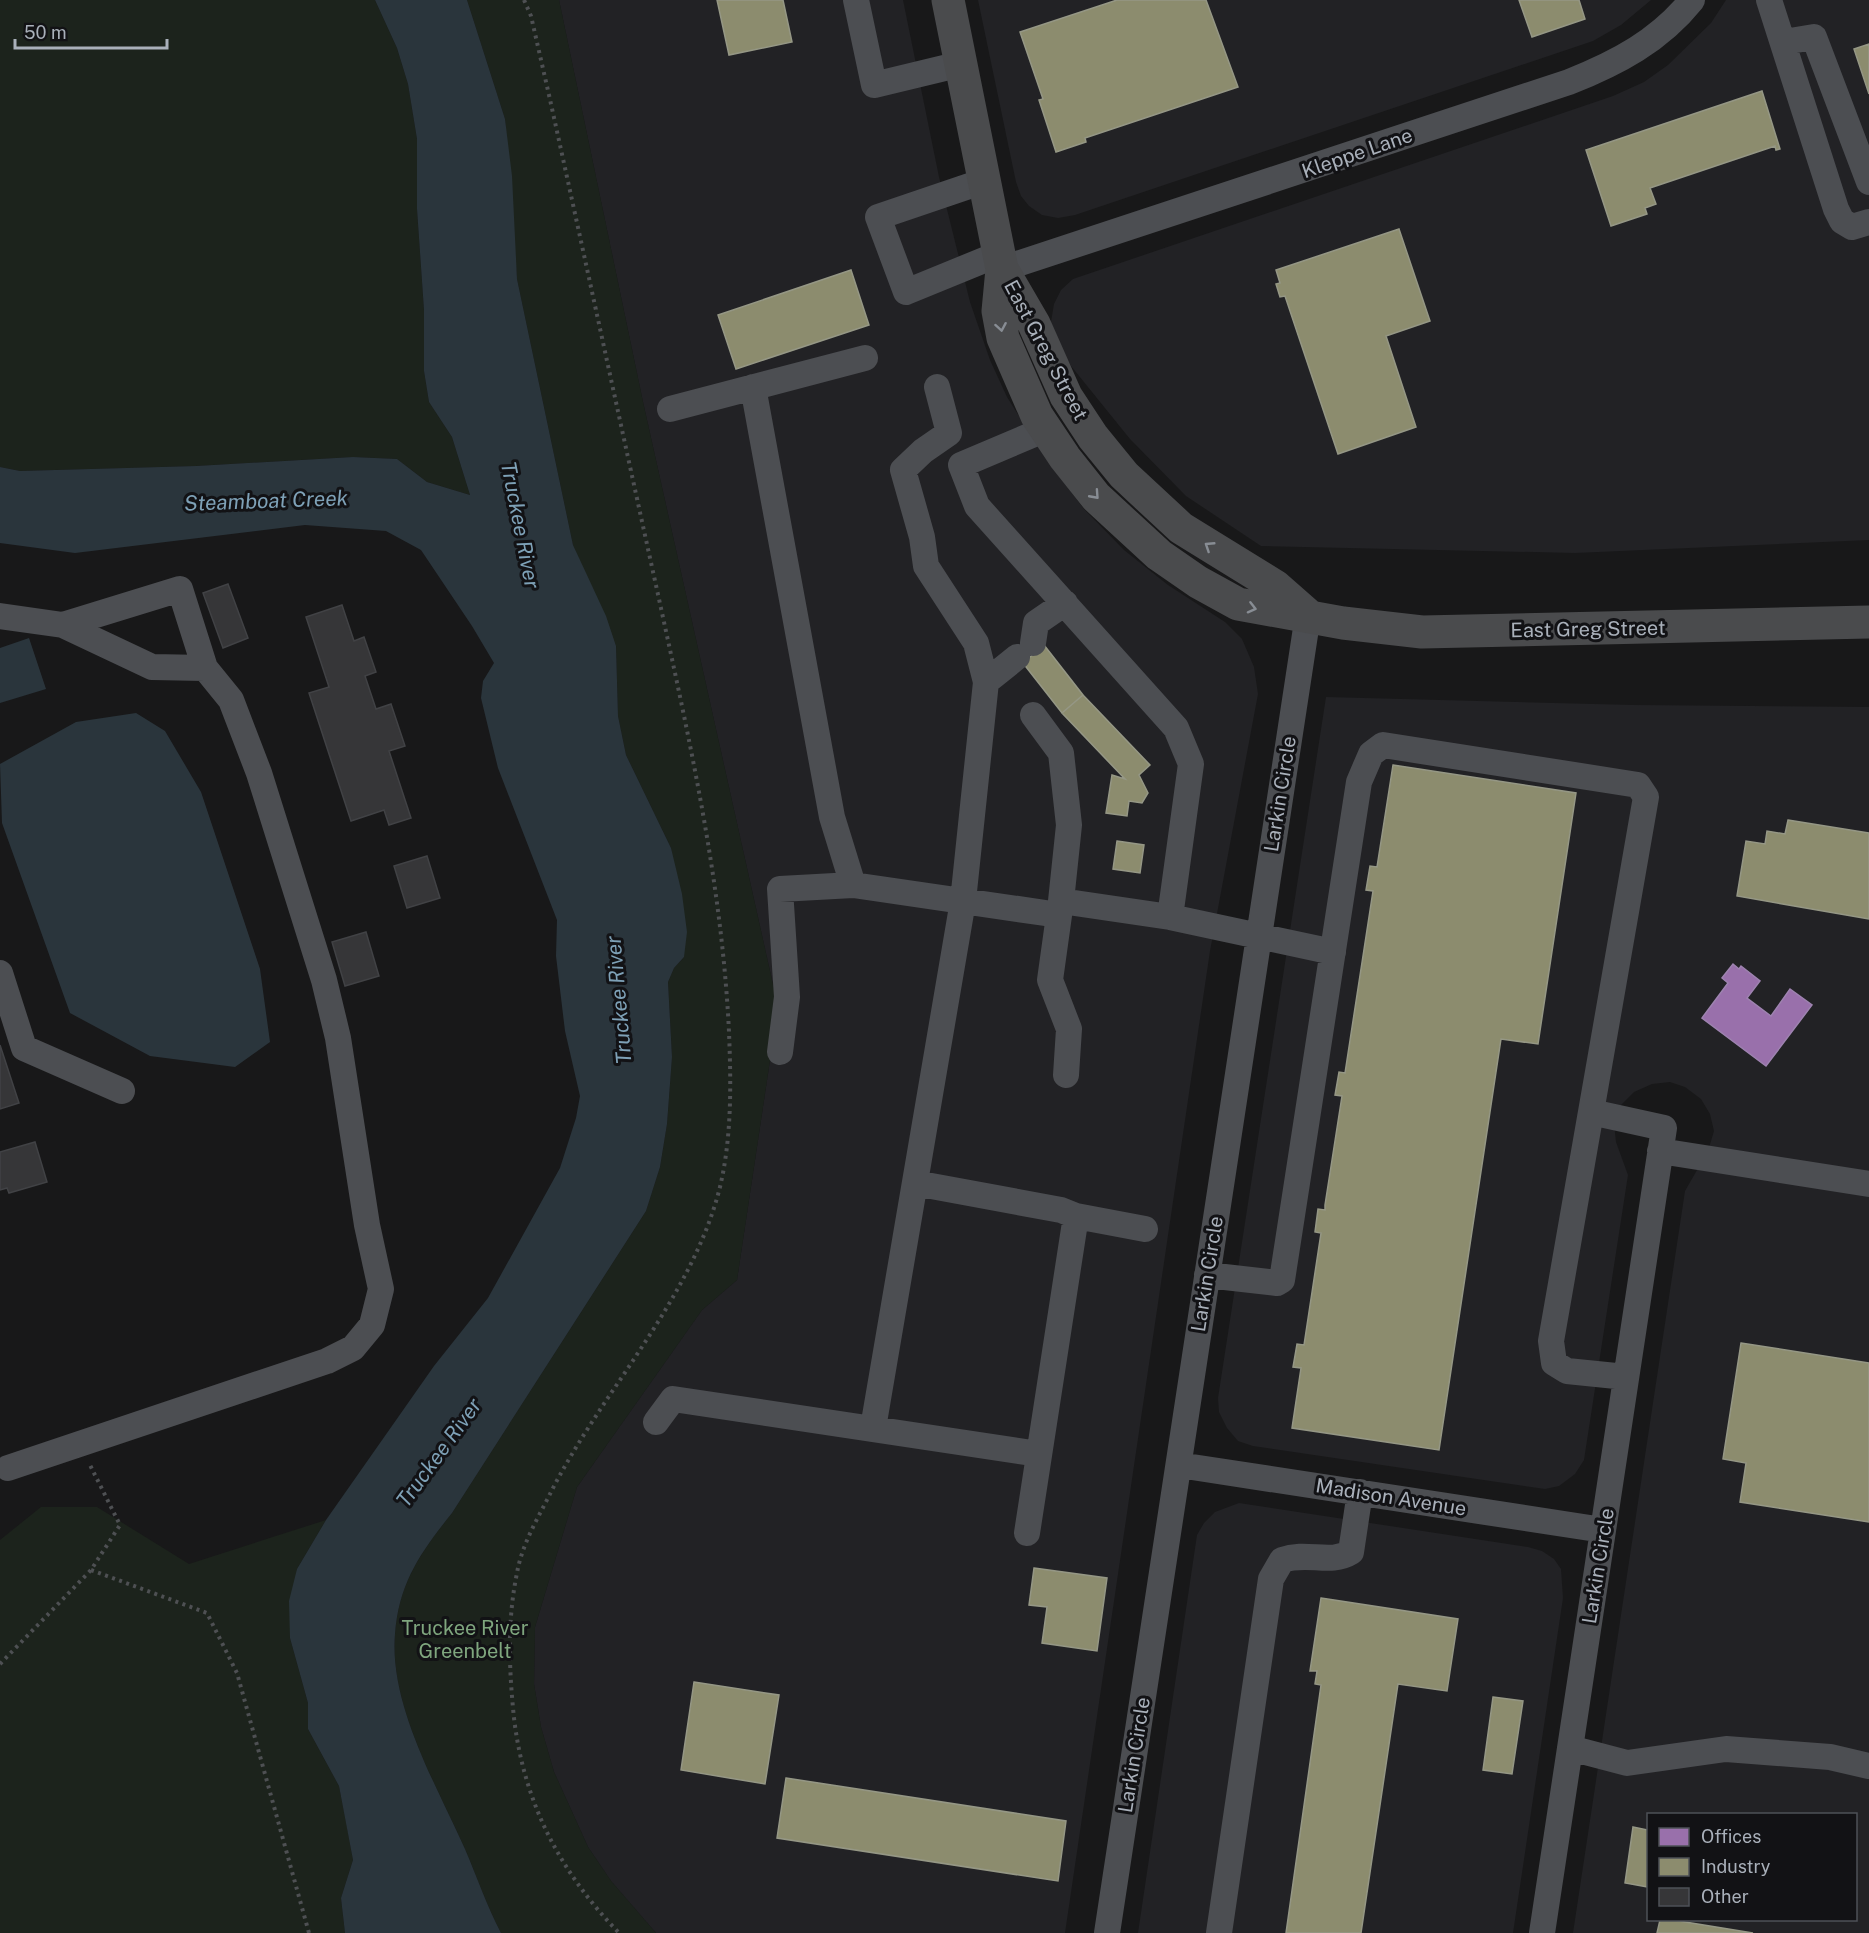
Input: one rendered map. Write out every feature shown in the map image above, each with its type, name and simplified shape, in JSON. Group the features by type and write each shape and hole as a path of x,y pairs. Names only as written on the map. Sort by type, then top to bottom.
{"main road":[{"name":"East Greg Street","path":"948,0 1000,261 998,311 1003,338 1016,373 1046,429 1065,458 1096,497 1159,555 1198,582 1238,604 1267,611 1308,615 1373,627 1434,632 1869,622"},
{"name":"East Greg Street","path":"1000,261 1034,324 1066,396 1093,437 1124,475 1181,528 1275,586 1308,615"}],"street":[{"path":"856,0 874,86 961,64"},
{"name":"Kleppe Lane","path":"984,181 878,217 906,292 1569,82 1610,66 1647,44 1678,17 1692,0"},
{"path":"1769,0 1839,215 1842,221 1852,227 1869,222"},
{"path":"1784,42 1814,36 1869,182"},
{"path":"670,409 865,358"},
{"path":"753,387 832,818 852,885"},
{"path":"873,1428 963,901 986,682 976,643 926,566 922,537 903,470 923,451 949,433 937,387"},
{"path":"1046,429 961,465 977,506 1176,728 1191,764 1170,917"},
{"path":"3,1466 327,1361 353,1348 372,1325 381,1288 363,1202 338,1038 324,980 259,773 231,700 205,668 180,589 63,625"},
{"path":"986,682 1025,650 1036,623 1065,603"},
{"name":"Larkin Circle","path":"1107,1933 1308,615"},
{"path":"0,616 63,625 152,667 205,668"},
{"path":"1033,715 1061,753 1069,825 1050,980 1069,1029 1066,1074"},
{"path":"1207,1275 1277,1283 1282,1280 1359,782 1371,754 1383,745 1638,785 1646,797 1551,1341 1554,1363 1568,1371 1626,1377"},
{"path":"780,1052 787,997 780,889 852,885 963,901 1170,917 1259,938 1333,952"},
{"path":"2,989 24,1048 122,1091"},
{"path":"1591,1112 1662,1139 1869,1184"},
{"name":"Larkin Circle","path":"1542,1933 1662,1139"},
{"path":"915,1183 1060,1210 1076,1216 1145,1229"},
{"path":"1027,1533 1076,1216"},
{"path":"656,1422 673,1399 1039,1454"},
{"name":"Madison Avenue","path":"1179,1464 1603,1530"},
{"path":"1218,1933 1271,1579 1282,1560 1298,1554 1339,1559 1351,1552 1359,1492"},
{"path":"1570,1748 1627,1762 1726,1749 1830,1757 1869,1766"}],"path":[{"path":"524,0 531,16 549,95 696,770 726,962 731,1088 720,1185 695,1252 674,1294 574,1447 529,1534 517,1569 510,1628 509,1675 517,1743 534,1801 560,1859 587,1900 619,1933"},
{"path":"0,1664 91,1570 120,1525 86,1457"},
{"path":"91,1570 207,1613 237,1672 309,1933"}],"shaded area":[{"path":"559,0 903,0 939,177 970,302 990,360 1007,397 1044,456 1084,509 1124,550 1168,585 1225,622 1242,639 1254,667 1258,694 1210,951 1065,1933 656,1933 611,1881 588,1847 554,1772 541,1727 534,1684 535,1627 577,1487 702,1310 737,1280 778,1007 643,402"},
{"path":"978,0 1651,0 1621,25 1593,41 1075,215 1058,218 1042,215 1029,206 1021,196 1016,182"},
{"path":"1726,0 1869,0 1869,540 1575,553 1261,546 1186,496 1130,439 1071,366 1056,340 1051,322 1054,304 1061,290 1073,279 1613,96 1644,82 1668,65 1711,23"},
{"path":"1326,697 1634,705 1869,707 1869,1933 1573,1933 1685,1191 1708,1151 1714,1131 1710,1114 1701,1099 1685,1087 1670,1082 1652,1084 1634,1092 1621,1105 1614,1124 1616,1142 1628,1175 1584,1460 1575,1474 1559,1486 1545,1489 1253,1446 1238,1441 1227,1428 1219,1412 1218,1398"},
{"path":"1239,1503 1528,1547 1542,1551 1554,1559 1561,1569 1563,1598 1513,1933 1138,1933 1197,1535 1204,1523 1215,1512"}],"green space":[{"path":"0,0 375,0 397,48 408,84 417,139 417,209 424,310 424,371 429,402 452,437 470,495 427,482 397,459 353,457 196,466 20,471 0,467"},
{"name":"Truckee River Greenbelt","path":"467,0 559,0 643,402 778,1007 737,1280 702,1310 577,1487 535,1627 534,1684 541,1727 554,1772 588,1847 611,1881 656,1933 501,1933 417,1745 399,1689 395,1661 397,1615 413,1569 452,1513 646,1211 660,1167 667,1124 672,1057 668,982 674,968 684,957 671,848 626,755 618,716 616,646 573,545 517,279 505,119"},
{"path":"41,1507 97,1507 189,1564 326,1520 297,1569 290,1638 308,1703 308,1729 339,1786 347,1827 353,1860 341,1898 345,1933 0,1933 0,1540"}],"water":[{"path":"375,0 467,0 505,119 512,176 517,279 573,545 606,616 616,646 618,716 626,755 671,848 682,894 687,932 684,957 674,968 668,982 672,1057 667,1124 660,1167 646,1211 452,1513 421,1555 407,1583 397,1615 395,1661 399,1689 407,1717 501,1933 345,1933 341,1898 353,1860 339,1786 308,1729 308,1703 290,1638 289,1601 297,1569 326,1520 434,1366 488,1298 560,1168 576,1118 580,1096 565,1031 556,956 557,920 498,768 481,698 483,681 494,663 421,550 386,531 305,525 75,553 0,543 0,467 20,471 196,466 353,457 397,459 427,482 470,495 452,437 429,402 424,371 424,310 417,209 417,139 408,84 397,48"},
{"path":"29,638 46,689 0,703 0,648"},
{"path":"136,713 165,731 201,792 260,969 270,1042 235,1067 150,1056 70,1013 2,823 0,764 76,722"}],"building: Offices":[{"path":"1733,964 1739,969 1741,966 1760,981 1747,998 1771,1016 1790,989 1812,1005 1766,1066 1702,1018 1728,983 1722,978"}],"building: Industry":[{"path":"717,0 783,0 792,42 729,55"},
{"path":"1117,0 1206,0 1238,87 1085,138 1086,142 1056,152 1039,100 1043,99 1020,32"},
{"path":"1519,0 1579,0 1585,19 1532,37"},
{"path":"1869,44 1869,94 1854,49"},
{"path":"1762,91 1780,149 1776,150 1775,146 1650,188 1656,204 1645,208 1647,214 1611,226 1586,150"},
{"path":"1399,229 1430,321 1386,336 1416,427 1338,454 1285,296 1280,297 1276,284 1280,283 1276,270"},
{"path":"851,270 869,325 736,369 718,315"},
{"path":"1044,645 1083,695 1062,713 1023,663"},
{"path":"1083,695 1150,765 1139,775 1148,793 1142,803 1129,801 1127,816 1106,813 1112,775 1125,779 1062,713"},
{"path":"1393,765 1576,793 1538,1044 1501,1039 1439,1450 1292,1428 1301,1368 1293,1367 1297,1344 1304,1345 1321,1233 1315,1232 1318,1209 1325,1210 1342,1096 1335,1095 1339,1072 1345,1073 1373,891 1366,890 1370,866 1377,867"},
{"path":"1788,820 1869,833 1869,919 1737,896 1746,841 1765,844 1767,831 1785,834"},
{"path":"1117,841 1144,845 1140,873 1113,869"},
{"path":"1741,1343 1869,1363 1869,1522 1740,1502 1746,1463 1723,1459"},
{"path":"1034,1568 1107,1578 1097,1651 1042,1643 1047,1607 1029,1605"},
{"path":"1321,1598 1458,1619 1447,1691 1398,1684 1361,1933 1286,1933 1321,1685 1315,1684 1317,1671 1310,1671"},
{"path":"694,1682 779,1695 765,1784 681,1770"},
{"path":"1493,1697 1523,1701 1512,1774 1483,1770"},
{"path":"786,1778 1066,1821 1058,1881 777,1838"},
{"path":"1633,1827 1647,1830 1647,1887 1625,1883"},
{"path":"1660,1921 1679,1921 1753,1933 1657,1933"}],"building: Other":[{"path":"228,584 248,638 223,648 203,593"},
{"path":"342,605 354,641 364,637 376,672 365,676 376,709 391,704 405,746 389,751 411,818 389,825 384,810 351,821 309,693 329,687 306,617"},
{"path":"427,856 440,898 407,908 394,866"},
{"path":"366,932 379,976 345,986 332,942"},
{"path":"0,1045 19,1103 0,1109"},
{"path":"35,1142 47,1182 9,1193 7,1188 0,1190 0,1152"}],"water label":[{"name":"Steamboat Creek","path":"266,501"},
{"name":"Truckee River","path":"520,525"},
{"name":"Truckee River","path":"619,1000"},
{"name":"Truckee River","path":"439,1453"}]}
